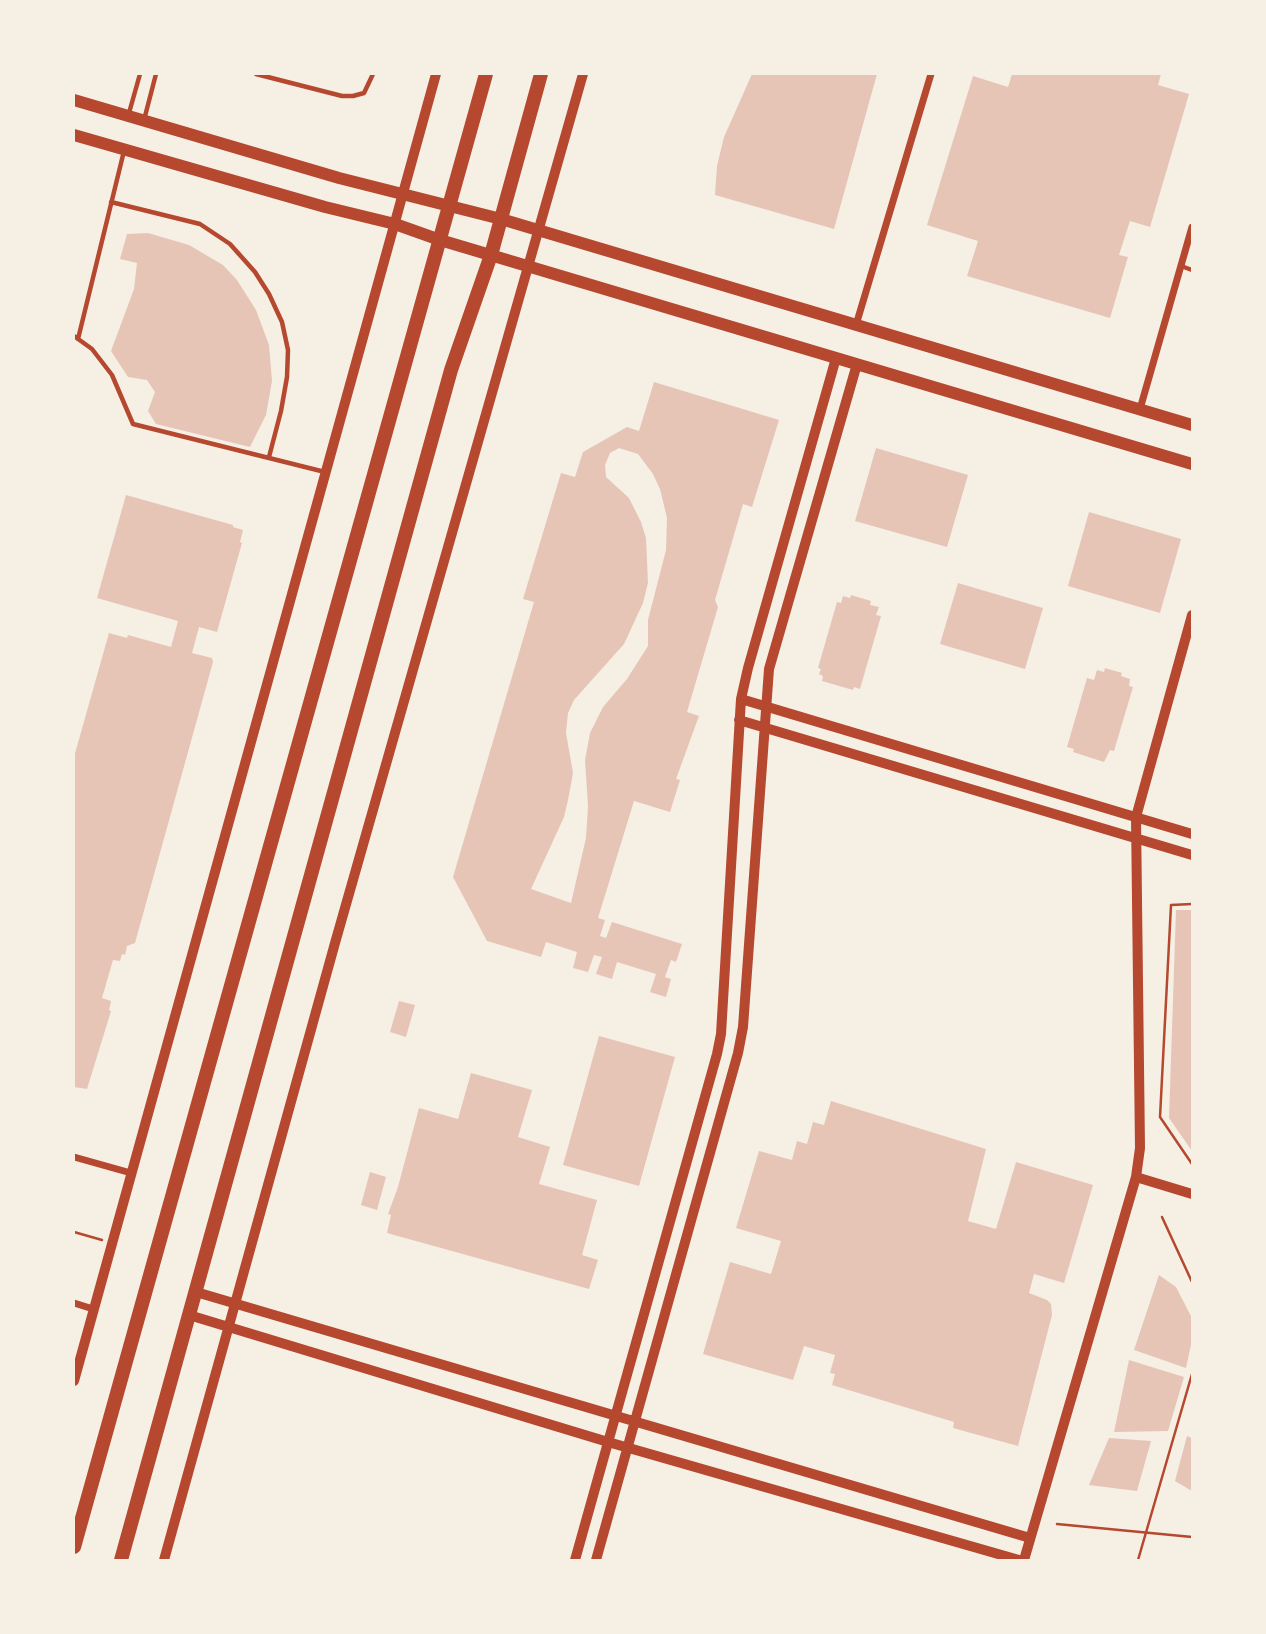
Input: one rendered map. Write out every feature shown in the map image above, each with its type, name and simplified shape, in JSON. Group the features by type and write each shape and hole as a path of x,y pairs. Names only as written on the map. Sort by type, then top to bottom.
{"main road":[{"path":"74,1547 486,74"},
{"path":"121,1560 451,370 491,255 541,74"},
{"path":"74,100 339,178 501,219 1192,425"},
{"path":"74,135 395,224 529,267 1192,464"}],"street":[{"path":"74,1381 436,74"},
{"path":"164,1560 331,956 583,74"},
{"path":"856,325 931,74"},
{"path":"1140,410 1192,226"},
{"path":"575,1560 721,1034 741,699 836,358"},
{"path":"596,1560 738,1053 743,1027 769,669 857,364"},
{"path":"189,1315 608,1442 1022,1560 1136,1177 1140,1148 1136,817 1192,615"},
{"path":"741,699 1192,834"},
{"path":"739,720 1025,811 1137,838 1192,855"},
{"path":"74,1157 131,1173"},
{"path":"1136,1177 1192,1194"},
{"path":"195,1292 1030,1538"},
{"path":"74,1303 93,1309"}],"lane":[{"path":"128,116 140,74"},
{"path":"143,121 156,74"},
{"path":"257,74 342,96 364,93 373,74"},
{"path":"125,151 76,337 92,349 112,375 133,424 325,472"},
{"path":"111,202 200,225 230,244 255,272 269,293 282,322 288,350 281,411 269,457"},
{"path":"1181,266 1192,270"}],"path":[{"path":"1192,904 1171,905 1160,1117 1192,1164"},
{"path":"1162,1217 1192,1282"},
{"path":"74,1232 112,1243"},
{"path":"1138,1560 1192,1374"},
{"path":"1057,1524 1192,1537"}],"building":[{"path":"752,74 877,74 834,229 715,195 717,166 724,137"},
{"path":"1012,74 1161,74 1158,85 1189,94 1150,227 1130,221 1119,255 1128,257 1110,318 967,276 978,241 927,225 973,76 1008,87"},
{"path":"148,233 189,245 223,265 237,280 256,310 269,345 272,381 266,415 250,447 156,424 148,411 155,392 147,380 128,377 111,351 134,289 137,263 120,259 127,234"},
{"path":"654,382 779,420 752,507 743,504 715,600 718,607 687,712 699,716 676,779 680,780 670,812 634,801 598,918 605,920 600,936 606,938 612,922 682,944 676,962 671,960 665,977 671,979 666,997 650,992 656,974 617,962 612,979 596,974 602,957 594,955 588,972 573,968 577,952 546,942 541,957 487,941 453,877 534,602 523,599 561,473 575,477 583,452 627,427 639,431","holes":["619,448 638,454 660,489 667,518 666,550 648,620 648,646 627,679 603,707 590,733 585,760 588,806 586,838 571,903 531,889 564,817 568,800 573,773 566,733 568,713 574,700 624,644 643,603 648,583 646,538 641,522 629,498 606,477 605,465 610,453"]},
{"path":"876,448 968,475 947,547 855,521"},
{"path":"126,495 243,530 242,543 217,632 199,627 192,653 212,658 213,662 135,943 127,946 120,961 113,960 102,998 111,1001 111,1011 87,1089 74,1087 74,757 109,633 127,638 128,635 171,647 178,621 97,598"},
{"path":"1089,512 1181,539 1160,613 1068,586"},
{"path":"958,583 1043,608 1025,669 940,644"},
{"path":"851,595 871,601 870,605 879,607 876,615 881,616 860,689 854,687 853,690 822,681 823,676 819,674 821,669 818,668 837,602 841,603 843,596 850,598"},
{"path":"1105,668 1122,673 1121,676 1130,679 1129,686 1133,687 1114,751 1110,750 1104,762 1073,752 1074,749 1067,747 1087,678 1094,680 1097,670 1104,672"},
{"path":"1176,910 1192,910 1192,1151 1169,1118"},
{"path":"399,1001 415,1005 406,1037 390,1032"},
{"path":"599,1036 675,1057 639,1186 563,1165"},
{"path":"471,1073 532,1090 518,1137 550,1147 539,1184 597,1200 582,1255 598,1260 589,1289 387,1233 391,1215 388,1214 419,1108 458,1119"},
{"path":"831,1101 986,1149 968,1221 996,1229 1016,1162 1093,1185 1064,1283 1034,1274 1029,1293 1047,1300 1051,1304 1052,1315 1018,1446 953,1428 954,1422 832,1385 835,1374 830,1373 835,1355 804,1346 793,1380 703,1354 730,1262 771,1274 781,1241 736,1228 759,1151 792,1160 797,1141 807,1144 813,1122 824,1125"},
{"path":"370,1172 386,1177 377,1210 361,1205"},
{"path":"1159,1275 1176,1287 1192,1318 1192,1340 1186,1368 1134,1350"},
{"path":"1129,1360 1184,1377 1168,1431 1114,1432"},
{"path":"1187,1436 1192,1438 1192,1491 1175,1481"},
{"path":"1109,1438 1151,1441 1137,1491 1089,1485"}]}
